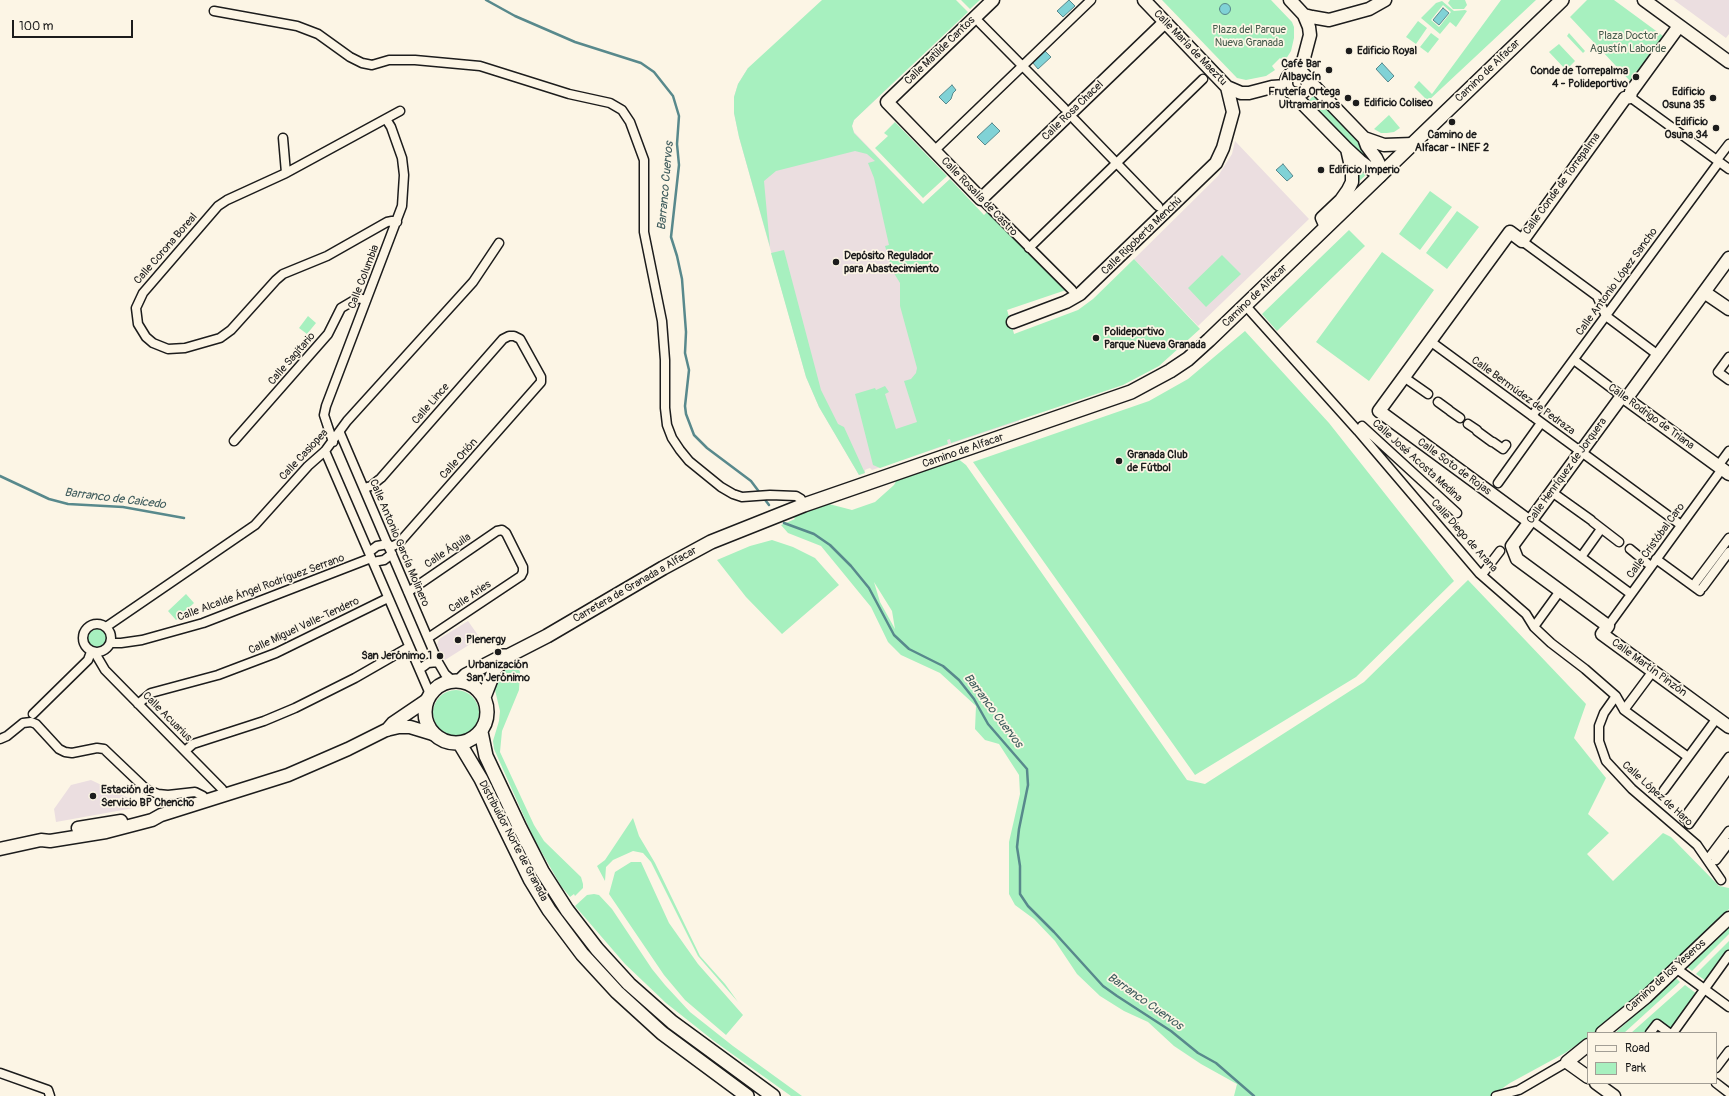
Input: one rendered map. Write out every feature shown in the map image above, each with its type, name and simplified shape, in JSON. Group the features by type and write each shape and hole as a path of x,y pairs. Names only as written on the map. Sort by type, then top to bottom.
{"main road":[{"name":"Camino de Alfacar","path":"764,520 1131,392 1170,372 1188,359 1245,305 1562,0"},
{"name":"Carretera de Granada a Alfacar","path":"484,697 495,670 508,656 580,618 686,554 764,520"},
{"name":"Carretera de Granada a Alfacar","path":"456,681 502,656 508,656"},
{"path":"456,681 469,684 478,689 484,697 488,715 486,724 481,732 468,742 460,744 445,741 433,734 428,726 425,718 428,697 437,687 445,682 456,681"},
{"name":"Distribuidor Norte de Granada","path":"481,732 486,756 542,872 567,910 597,949 629,984 672,1022 773,1096"},
{"name":"Distribuidor Norte de Granada","path":"460,744 481,779 530,879 549,910 582,954 617,992 662,1033 747,1096"}],"street":[{"name":"Calle Matilde Cantos","path":"887,102 993,0"},
{"path":"934,151 1090,0"},
{"name":"Calle María de Maeztu","path":"1144,0 1227,87 1241,93 1272,87 1291,90"},
{"path":"1290,0 1304,14 1308,21 1310,35 1300,73"},
{"path":"1304,14 1312,18 1329,20 1369,9 1385,0"},
{"path":"1644,0 1728,59"},
{"path":"214,11 297,26 318,34 350,57 362,63 372,65 389,60 415,60 480,66 569,94 610,103 622,110 630,122 644,160 644,232 662,321 665,360 665,408 667,425 672,438 689,461 721,487 742,497 770,495 796,496 801,499 804,505"},
{"path":"1310,35 1329,20"},
{"name":"Calle Rosa Chacel","path":"981,200 1165,22"},
{"path":"980,23 1064,108"},
{"path":"1679,26 1631,92 1630,97 1719,160 1729,169"},
{"path":"1291,90 1304,91 1308,83 1306,77 1300,73 1294,72 1287,79 1291,90 1297,98 1360,161 1382,174"},
{"path":"1029,248 1203,79"},
{"path":"1308,83 1312,84 1364,138 1367,146 1376,158 1382,174"},
{"name":"Calle Rigoberta Menchú","path":"1227,87 1233,112"},
{"name":"Calle Rigoberta Menchú","path":"1013,322 1066,302 1080,294 1094,282 1216,162 1223,148 1233,112 1249,92"},
{"name":"Calle Conde de Torrepalma","path":"1379,411 1510,232 1522,241 1625,98 1630,97"},
{"name":"Calle Rosalía de Castro","path":"887,102 981,200 1072,290"},
{"name":"Calle Corona Boreal","path":"397,222 387,222 327,256 283,274 231,330 220,338 176,350 160,347 153,343 142,331 136,316 138,301 143,293 218,206 227,200 286,173 400,111"},
{"name":"Calle Columbia","path":"333,442 324,415 402,206 404,175 402,158 391,127 386,119"},
{"path":"1075,120 1115,164 1158,206"},
{"path":"283,138 286,173"},
{"path":"1364,138 1384,145 1413,144"},
{"name":"Calle Antonio López Sancho","path":"1532,416 1719,160 1729,144"},
{"path":"1326,227 1322,218 1341,200 1352,182 1352,171 1347,149"},
{"path":"1522,241 1597,296 1606,316 1658,355"},
{"name":"Calle Casiopea","path":"106,627 255,525 308,466 325,452 340,433 347,421 473,282 499,243"},
{"name":"Calle Henríquez de Jorquera","path":"1512,546 1581,452 1658,355 1729,258"},
{"path":"1704,292 1729,309"},
{"name":"Calle Sagitario","path":"234,441 328,334 341,308 358,298 366,300"},
{"name":"Calle Diego de Arana","path":"1245,305 1358,431 1479,573 1526,614 1534,627 1550,643 1585,669 1616,696 1624,710 1688,757"},
{"name":"Calle Lince","path":"364,488 376,483 381,478 503,339 508,336 514,336 520,339 541,377 541,382"},
{"name":"Calle Bermúdez de Pedraza","path":"1430,341 1681,525"},
{"path":"1729,357 1718,372 1729,380"},
{"name":"Calle Rodrigo de Triana","path":"1574,360 1723,469"},
{"path":"1408,380 1503,449 1506,445"},
{"name":"Calle Orión","path":"390,549 402,540 541,382"},
{"name":"Calle Soto de Rojas","path":"1379,411 1631,594"},
{"path":"1498,483 1541,423"},
{"name":"Calle José Acosta Medina","path":"1362,426 1457,513"},
{"name":"Calle Antonio García Molinero","path":"340,433 438,662 445,674 456,681"},
{"name":"Calle Cristóbal Caro","path":"1608,626 1723,469 1729,451"},
{"path":"325,452 420,670 428,697 386,730"},
{"path":"1556,495 1647,563"},
{"path":"1581,557 1602,528"},
{"name":"Calle Aries","path":"428,638 521,576 523,572 506,533 502,530"},
{"name":"Calle Águila","path":"408,592 497,531 502,530"},
{"path":"1700,587 1729,538"},
{"path":"377,546 390,549 384,560 371,557 377,546"},
{"name":"Calle Martín Pinzón","path":"1512,546 1517,559 1608,626 1602,634 1729,727"},
{"path":"1484,572 1500,551"},
{"path":"1700,587 1729,552"},
{"name":"Calle Alcalde Ángel Rodríguez Serrano","path":"111,643 142,640 203,623 371,557"},
{"path":"1656,559 1700,587"},
{"path":"1536,624 1557,595"},
{"name":"Calle Miguel Valle-Tendero","path":"138,704 151,693 218,675 276,653 388,598"},
{"path":"97,624 106,627 111,634 111,643 105,651 93,652 84,645 82,640 88,627 97,624"},
{"path":"185,751 193,744 264,721 296,708 355,678 410,647"},
{"path":"33,714 88,660 93,652"},
{"name":"Calle Acuarius","path":"93,652 105,670 222,789 224,796"},
{"path":"420,670 428,663 438,662"},
{"path":"1624,710 1653,671"},
{"name":"Calle López de Haro","path":"1616,696 1604,712 1599,726 1599,741 1606,761 1632,789 1696,845 1721,880"},
{"path":"1664,790 1718,718"},
{"path":"0,739 7,736 24,723 31,722 36,724 59,749 65,752 72,753 97,748 104,749 146,789 158,794 168,795 195,792 203,796 205,802"},
{"path":"0,849 41,840 48,836 75,829 148,815 161,815 205,802 265,783 311,766 386,730 399,727 410,727 433,734"},
{"path":"1728,758 1686,821 1729,768"},
{"path":"1729,831 1714,858 1729,843"},
{"name":"Camino de los Yeseros","path":"1603,1032 1677,969 1729,918"},
{"path":"1674,1032 1729,955"},
{"path":"1677,969 1729,1007"},
{"path":"1651,1032 1657,1024 1668,1032"},
{"path":"1499,1095 1519,1090 1568,1062 1587,1046"},
{"path":"1717,1067 1729,1050"},
{"path":"1568,1062 1587,1076"},
{"path":"0,1073 48,1090 50,1096"},
{"path":"1598,1084 1611,1090"},
{"path":"1717,1084 1729,1092"}],"shaded area":[{"path":"1674,0 1729,0 1729,34 1726,38"},
{"path":"748,68 890,86 854,120 852,126 854,132 923,204 950,179 1007,310 1014,334 1019,421 872,470 870,468 867,469 865,470 865,473 859,475 819,407 806,377 739,137 734,113 734,97 738,84"},
{"path":"1235,141 1309,219 1198,326 1134,259 1218,176 1232,154"},
{"name":"Plenergy","path":"468,621 480,638 445,660 437,645 439,639"},
{"name":"Estación de Servicio BP Chencho","path":"91,780 145,806 56,822 54,809 71,785"}],"green space":[{"path":"822,0 956,0 968,12 854,120 852,126 854,133 923,204 950,179 984,215 988,211 1066,290 1007,310 1014,334 1078,310 1093,299 1134,259 1200,329 1159,366 1123,385 951,443 950,439 947,440 948,444 880,468 873,465 855,394 875,388 876,390 885,386 889,392 885,394 896,429 917,422 904,381 911,379 916,373 917,368 900,306 900,283 892,270 885,246 889,245 874,178 868,163 875,161 867,154 855,151 776,171 764,181 770,247 739,137 734,113 734,97 738,84 748,68"},
{"path":"961,0 980,0 970,9"},
{"name":"Plaza del Parque Nueva Granada","path":"1162,0 1271,0 1292,22 1294,27 1294,38 1291,51 1284,62 1280,58 1272,66 1275,70 1266,76 1246,80 1237,78"},
{"path":"1450,0 1465,0 1467,5 1464,9 1453,9 1448,3"},
{"path":"1501,0 1536,0 1428,101 1414,87 1419,81 1432,94"},
{"name":"Plaza Doctor Agustín Laborde","path":"1587,0 1614,0 1663,36 1631,82 1570,17"},
{"path":"1442,1 1454,11 1467,11 1456,27 1450,22 1440,34 1421,18 1436,3","holes":["1443,5 1451,12 1439,27 1431,20"]},
{"path":"1418,21 1427,28 1416,44 1406,37"},
{"path":"1431,33 1439,39 1428,53 1420,47"},
{"path":"1569,33 1585,51 1583,53 1567,36"},
{"path":"1559,44 1575,61 1566,70 1549,52"},
{"path":"1314,95 1369,152 1374,165 1364,157 1309,100"},
{"path":"1389,115 1400,128 1394,132 1387,133 1381,133 1374,129"},
{"path":"895,122 947,176 923,198 875,148 888,136 884,133"},
{"path":"1354,163 1368,173 1355,185"},
{"path":"1430,191 1452,207 1420,250 1399,234"},
{"path":"1457,211 1479,227 1447,269 1426,253"},
{"path":"1349,230 1365,246 1277,331 1262,314"},
{"path":"784,250 821,390 838,424 844,427 865,473 859,475 819,407 806,377 771,253"},
{"path":"1382,252 1434,290 1369,381 1316,342"},
{"path":"1222,255 1241,274 1206,307 1188,288"},
{"path":"308,316 316,323 307,334 299,328"},
{"path":"1245,331 1329,423 1454,581 1356,677 1195,775 973,462 1149,401 1188,379"},
{"path":"957,458 966,465 1187,780 1205,784 1364,682 1468,580 1586,704 1574,738 1606,778 1588,814 1609,833 1587,854 1613,881 1663,833 1671,837 1719,886 1729,888 1729,909 1642,991 1596,1031 1587,1032 1587,1038 1565,1053 1510,1083 1491,1096 1234,1096 1237,1084 1201,1064 1174,1046 1148,1022 1124,1011 1100,996 1077,974 1055,941 1034,919 1015,905 1009,894 1009,842 1020,794 1019,775 999,744 985,740 975,729 976,706 940,673 901,655 888,642 871,607 821,546 788,533 781,525 795,519 792,515 829,504 852,510 875,502 894,485 897,479","holes":["874,582 892,611 895,629 880,602"]},
{"path":"772,540 793,547 815,558 839,585 782,634 746,597 717,560 750,546"},
{"path":"186,594 194,603 176,620 168,611"},
{"path":"97,629 104,632 107,639 104,646 97,649 90,646 87,639 90,632"},
{"path":"516,663 520,672 519,690 502,731 500,752 534,825 544,841 581,877 583,888 575,896 574,894 570,897 561,886 534,839 494,749 493,741 499,721 500,711 495,690 496,683 499,675 506,668"},
{"path":"461,690 473,696 478,704 478,722 473,730 465,735 451,736 439,730 434,722 433,708 439,696 447,691"},
{"path":"633,818 639,836 655,863 700,956 725,984 738,1002 698,956 651,862 643,853 633,851 613,860 606,867 605,881 597,866 605,860"},
{"path":"631,862 641,862 669,923 698,964 743,1015 726,1035 685,1000 664,975 609,894 615,872"},
{"path":"587,895 599,895 612,909 652,969 690,1012 733,1046 802,1096 791,1096 714,1041 666,1003 625,964 575,906"},
{"path":"1729,926 1729,934 1692,971 1687,967"},
{"path":"1729,941 1729,949 1706,981 1696,974"},
{"path":"1676,978 1680,982 1625,1032 1616,1032"},
{"path":"1685,985 1697,994 1671,1029 1657,1019 1647,1032 1632,1032"}],"water":[{"path":"1069,0 1075,6 1063,17 1057,11"},
{"path":"1225,3 1229,5 1231,9 1229,13 1225,15 1221,13 1219,9 1221,5"},
{"path":"1443,8 1449,13 1439,25 1433,20"},
{"path":"1045,51 1051,57 1038,69 1033,63"},
{"path":"1382,63 1394,76 1388,82 1376,69"},
{"path":"952,85 956,90 946,104 939,97"},
{"path":"992,123 1000,131 985,145 977,137"},
{"path":"1283,164 1293,176 1287,181 1276,170"}],"waterway":[{"name":"Barranco Cuervos","path":"486,0 515,16 575,42 641,63 654,72 673,96 679,116 677,144 679,165 671,237 682,279 686,332 685,353 689,370 685,406 686,414 694,435 707,448 751,481 760,493"},
{"name":"Barranco de Caicedo","path":"0,476 49,499 68,504 123,507 184,518"},
{"name":"Barranco Cuervos","path":"763,497 769,505"},
{"name":"Barranco Cuervos","path":"784,523 814,534 830,545 851,566 869,588 894,635 909,649 943,666 959,680 974,699 988,724 1027,769 1028,785 1017,847 1020,866 1020,894 1028,906 1103,986 1171,1031 1198,1053 1216,1063 1254,1096"}],"place":[{"name":"Edificio Royal","path":"1349,51"},
{"name":"Café Bar Albaycín","path":"1329,70"},
{"name":"Conde de Torrepalma 4 - Polideportivo","path":"1636,77"},
{"name":"Frutería Ortega Ultramarinos","path":"1348,98"},
{"name":"Edificio Osuna 35","path":"1713,98"},
{"name":"Edificio Coliseo","path":"1356,103"},
{"name":"Camino de Alfacar - INEF 2","path":"1452,122"},
{"name":"Edificio Osuna 34","path":"1716,128"},
{"name":"Edificio Imperio","path":"1321,170"},
{"name":"Depósito Regulador para Abastecimiento","path":"836,262"},
{"name":"Polideportivo Parque Nueva Granada","path":"1096,338"},
{"name":"Granada Club de Fútbol","path":"1119,461"},
{"name":"Plenergy","path":"458,640"},
{"name":"Urbanización San Jerónimo","path":"498,652"},
{"name":"San Jerónimo 1","path":"440,656"},
{"name":"Estación de Servicio BP Chencho","path":"93,796"}]}
